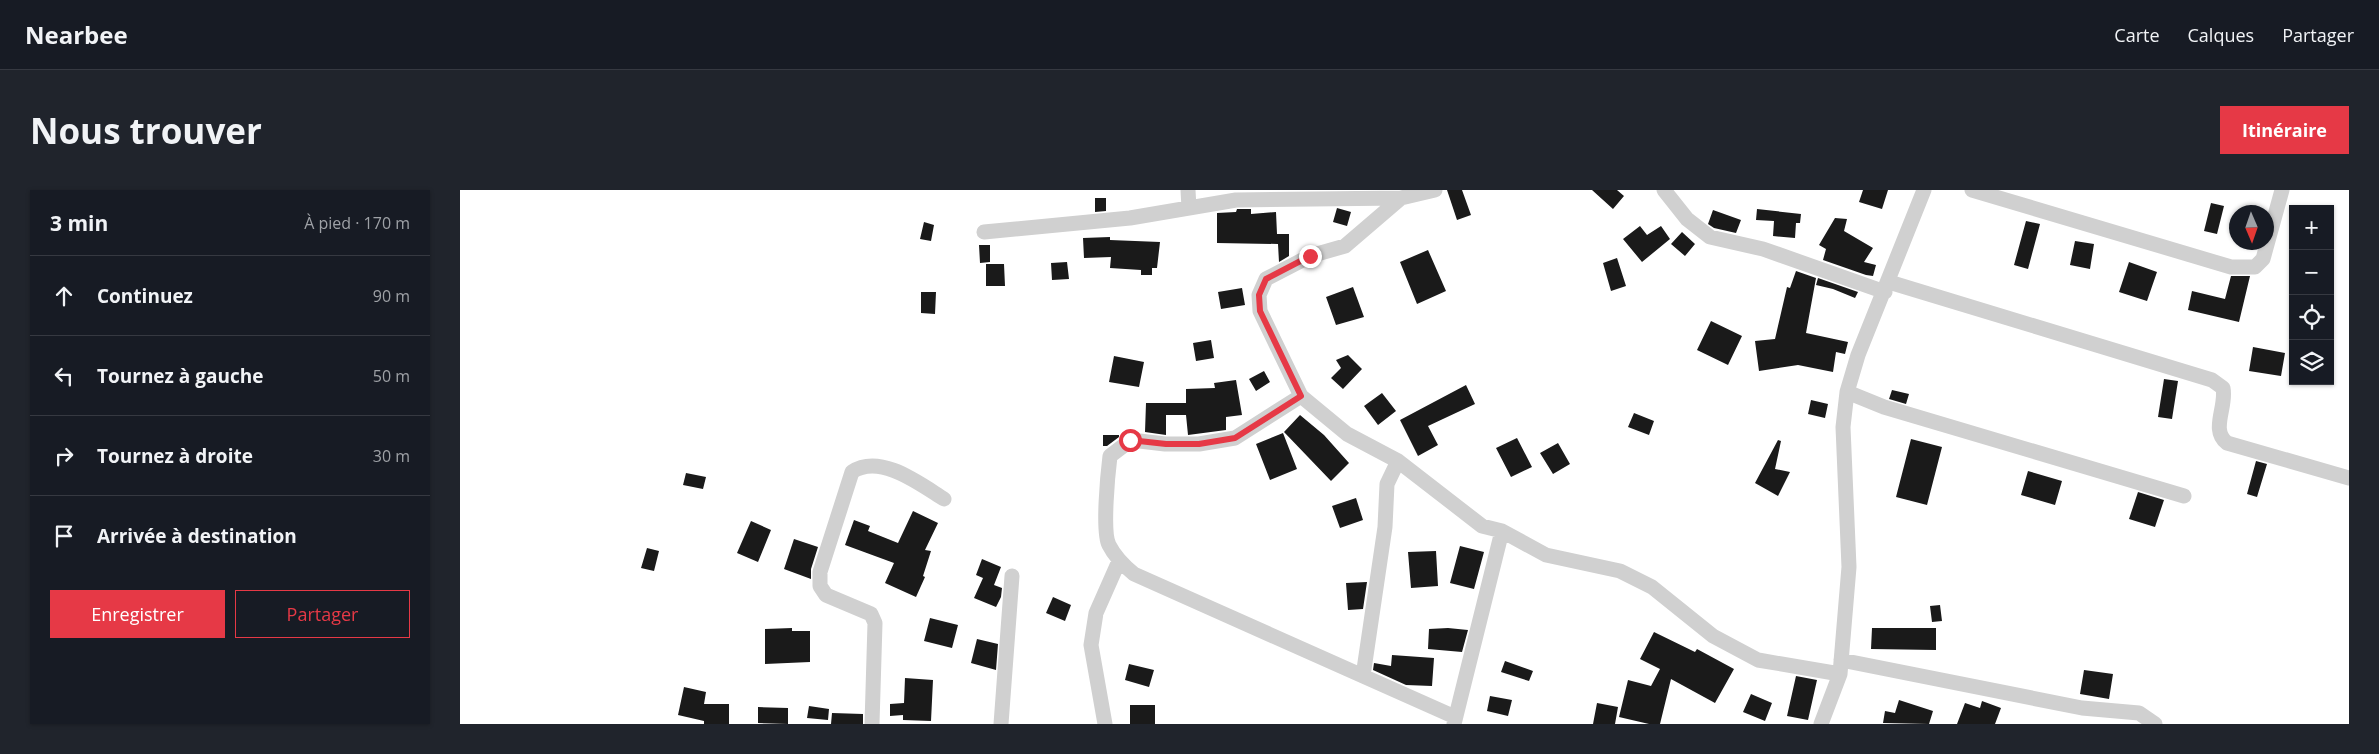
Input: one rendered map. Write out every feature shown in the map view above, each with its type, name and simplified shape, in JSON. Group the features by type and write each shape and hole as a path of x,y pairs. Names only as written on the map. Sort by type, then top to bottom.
{"street":[{"path":"1188,190 1189,208"},
{"path":"984,232 1130,218 1236,200 1401,198 1435,190"},
{"path":"1664,190 1687,219 1710,237 1762,249 1887,287 2212,380 2223,388 2225,397 2218,430 2220,438 2227,443 2349,478"},
{"path":"1822,724 1840,667 1849,567 1843,427 1847,392 1858,355 1887,287 1924,190"},
{"path":"1972,190 2231,267 2254,267 2263,259 2282,190"},
{"path":"1401,198 1345,246 1310,256 1266,279 1259,295 1260,311 1301,396 1347,434 1398,462 1482,526 1502,531 1546,555 1620,571 1652,587 1714,636 1758,660 1840,667 2082,708 2140,713 2155,724"},
{"path":"1847,392 1884,407 2184,496"},
{"path":"1301,396 1235,438 1199,444 1166,444 1130,440 1110,456 1106,479 1108,542 1119,561 1134,574 1363,676 1455,721 1502,531"},
{"path":"1363,676 1385,527 1387,484 1398,462"},
{"path":"872,724 875,623 871,614 826,595 820,586 820,572 852,472 860,467 873,466 901,472 944,499"},
{"path":"1105,724 1091,645 1096,613 1119,561"},
{"path":"1000,724 1012,576"}],"building":[{"path":"1447,190 1462,190 1471,215 1457,220"},
{"path":"1592,190 1617,190 1624,196 1613,209"},
{"path":"1863,190 1888,190 1882,209 1859,202"},
{"path":"1095,198 1106,198 1106,211 1095,212"},
{"path":"2211,203 2224,206 2217,234 2204,231"},
{"path":"1337,208 1351,212 1347,226 1333,222"},
{"path":"1237,209 1251,209 1251,214 1276,212 1277,234 1289,234 1289,256 1279,262 1278,244 1217,243 1217,213 1236,212"},
{"path":"1757,209 1801,214 1800,223 1796,223 1795,238 1773,236 1774,221 1756,220"},
{"path":"1713,210 1741,220 1736,233 1714,228 1708,224"},
{"path":"1835,218 1847,219 1844,231 1873,248 1864,262 1876,265 1873,276 1823,260 1826,249 1819,245"},
{"path":"2026,221 2040,224 2028,269 2014,265"},
{"path":"924,222 934,225 931,241 920,239"},
{"path":"1640,226 1647,235 1661,226 1670,239 1642,262 1623,239"},
{"path":"1682,232 1695,244 1685,256 1671,244"},
{"path":"1110,237 1110,240 1160,242 1157,268 1152,268 1152,275 1141,275 1141,270 1110,268 1111,257 1084,258 1083,238"},
{"path":"2075,241 2094,244 2090,269 2070,265"},
{"path":"979,245 990,245 990,262 980,263"},
{"path":"1428,250 1446,291 1417,304 1400,262"},
{"path":"1617,258 1626,286 1611,291 1603,263"},
{"path":"1067,262 1069,279 1052,280 1051,263"},
{"path":"2129,262 2157,272 2147,301 2119,292"},
{"path":"986,264 1004,264 1005,286 986,286"},
{"path":"1796,271 1816,278 1806,333 1848,342 1845,354 1836,352 1833,372 1798,365 1759,371 1755,341 1775,339 1787,287 1790,288"},
{"path":"2231,276 2250,276 2239,322 2188,310 2192,291 2225,299"},
{"path":"1818,278 1858,292 1855,298 1833,289 1816,285"},
{"path":"1353,287 1364,317 1336,325 1326,297"},
{"path":"1242,288 1245,305 1221,309 1218,292"},
{"path":"921,292 936,292 935,314 921,313"},
{"path":"1711,321 1742,336 1728,365 1697,350"},
{"path":"1211,340 1214,358 1196,361 1193,343"},
{"path":"2253,347 2285,353 2281,376 2249,371"},
{"path":"1348,355 1362,369 1343,389 1331,378 1341,368 1336,360"},
{"path":"1114,356 1144,362 1139,387 1109,382"},
{"path":"1264,371 1270,382 1256,391 1249,379"},
{"path":"2164,379 2178,381 2172,419 2158,417"},
{"path":"1236,380 1242,415 1226,417 1226,430 1188,435 1186,415 1166,415 1166,435 1145,432 1146,403 1186,403 1186,389 1215,388 1214,383"},
{"path":"1466,385 1475,404 1428,426 1438,445 1418,456 1400,420"},
{"path":"1892,390 1909,394 1906,404 1889,399"},
{"path":"1382,393 1396,411 1378,425 1364,406"},
{"path":"1811,400 1828,404 1825,418 1808,414"},
{"path":"1634,413 1654,421 1649,435 1628,427"},
{"path":"1300,415 1324,435 1349,463 1331,481 1284,432"},
{"path":"1283,433 1297,469 1270,480 1256,444"},
{"path":"1103,435 1119,435 1119,437 1107,446 1103,446"},
{"path":"1517,438 1532,467 1511,477 1496,448"},
{"path":"1911,439 1942,447 1927,505 1896,497"},
{"path":"1778,440 1781,441 1775,469 1790,472 1778,496 1755,483"},
{"path":"1558,443 1570,464 1553,474 1540,453"},
{"path":"2256,461 2267,464 2257,497 2247,494"},
{"path":"2028,471 2062,481 2055,505 2021,495"},
{"path":"686,473 706,477 703,489 683,485"},
{"path":"2138,492 2164,500 2155,527 2129,519"},
{"path":"1356,498 1363,520 1340,528 1332,506"},
{"path":"913,511 938,523 925,550 931,551 923,576 925,577 916,597 885,583 894,563 845,545 854,520 870,526 868,531 898,543"},
{"path":"751,521 771,530 758,562 737,553"},
{"path":"794,539 818,547 811,569 811,579 784,569"},
{"path":"1460,546 1484,552 1474,589 1450,583"},
{"path":"647,548 659,551 654,571 641,568"},
{"path":"1436,551 1438,586 1411,588 1408,552"},
{"path":"982,559 1001,567 994,585 1002,588 1001,597 996,607 974,598 983,578 976,575"},
{"path":"1367,582 1363,609 1348,610 1346,583"},
{"path":"1053,597 1071,605 1065,621 1046,613"},
{"path":"1940,605 1942,621 1932,622 1930,606"},
{"path":"930,618 958,625 952,648 924,641"},
{"path":"792,628 792,631 810,631 810,662 765,664 765,629"},
{"path":"1872,628 1936,628 1936,650 1871,649"},
{"path":"1429,629 1468,630 1462,652 1428,649"},
{"path":"1654,632 1695,652 1697,649 1734,669 1715,703 1671,679 1660,724 1649,724 1619,717 1628,680 1651,686 1660,669 1640,659"},
{"path":"977,639 998,644 996,670 971,663"},
{"path":"1392,655 1434,658 1432,686 1406,685 1373,670 1374,663 1391,666"},
{"path":"1505,661 1533,671 1529,681 1501,672"},
{"path":"1129,664 1154,670 1149,687 1125,680"},
{"path":"2084,670 2113,674 2109,699 2080,694"},
{"path":"1796,676 1817,680 1808,720 1787,716"},
{"path":"905,678 933,680 931,721 903,720 903,715 890,716 890,704 904,703"},
{"path":"684,687 706,692 704,704 729,704 729,724 704,724 704,721 678,715"},
{"path":"1751,694 1772,703 1765,721 1743,712"},
{"path":"1490,696 1512,700 1508,716 1487,711"},
{"path":"1899,700 1933,711 1929,724 1883,723 1885,711 1895,713"},
{"path":"1982,701 2001,708 1995,724 1957,724 1965,703 1980,708"},
{"path":"1597,703 1618,707 1615,724 1593,724"},
{"path":"1130,705 1155,705 1155,724 1130,724"},
{"path":"809,706 829,709 828,720 807,718"},
{"path":"758,707 788,708 788,724 758,723"},
{"path":"832,713 863,714 863,724 831,724"}],"route":[{"path":"1130,440 1166,444 1199,444 1235,438 1301,396 1260,311 1259,295 1266,279 1310,256"}]}
